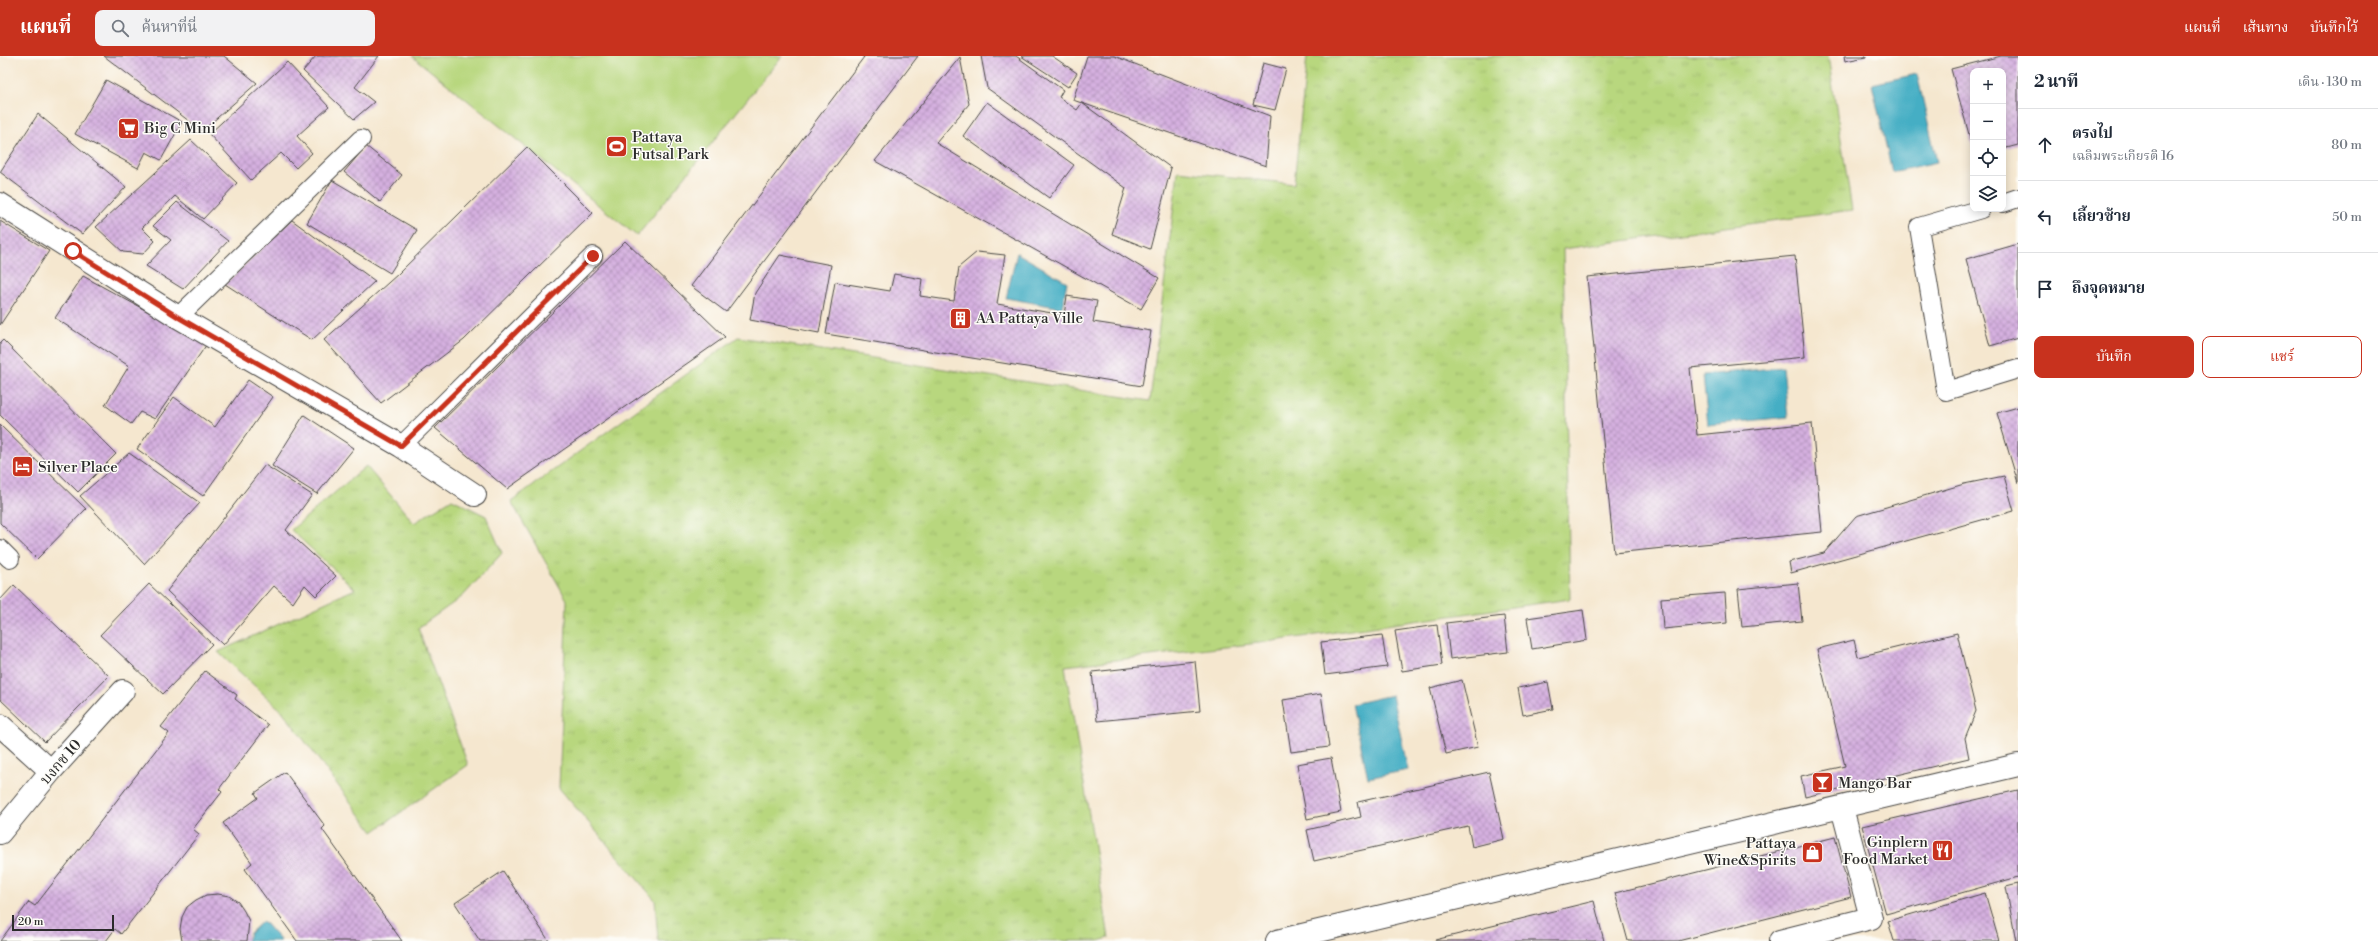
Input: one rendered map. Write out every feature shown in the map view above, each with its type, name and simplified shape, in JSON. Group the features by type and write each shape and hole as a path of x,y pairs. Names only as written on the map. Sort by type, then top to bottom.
{"street":[{"path":"0,204 178,317 401,446 475,495"},
{"name":"บงกช 10","path":"0,834 51,771 123,692"},
{"path":"0,725 51,771"},
{"path":"1277,941 2018,765"},
{"path":"1780,941 1871,918 1842,808"}],"lane":[{"path":"178,317 361,139"},
{"path":"2006,202 2018,198"},
{"path":"1971,212 1919,227 1946,391 2018,370"},
{"path":"401,446 593,256"}],"green space":[{"name":"Pattaya Futsal Park","path":"412,56 782,56 637,236"},
{"path":"1307,56 1828,56 1852,210 1563,249 1570,599 1259,643 1065,666 1109,938 1098,941 658,941 655,900 559,788 567,600 511,501 738,337 1150,401 1178,171 1294,184"},
{"path":"366,466 414,523 452,499 486,516 502,553 463,596 418,628 468,765 373,832 283,712 218,652 355,589 291,530"}],"water":[{"path":"1917,74 1937,162 1892,172 1872,84"},
{"path":"1017,253 1067,282 1062,308 1006,298"},
{"path":"1783,367 1788,417 1708,425 1703,375"},
{"path":"1392,695 1408,770 1368,778 1352,704"},
{"path":"263,921 281,941 247,941 250,933"}],"building":[{"path":"104,56 224,56 257,83 202,131"},
{"path":"316,56 379,56 355,87 374,102 354,119 303,71"},
{"path":"862,56 918,56 726,312 691,286 864,57"},
{"path":"981,56 1016,56 1063,90 1059,97 1077,110 1082,103 1171,168 1150,249 1112,234 1126,188 987,88"},
{"path":"1021,56 1052,56 1077,73 1068,87"},
{"path":"1087,56 1114,56 1270,116 1266,166 1073,100"},
{"path":"1844,56 1866,56 1866,57 1845,61"},
{"path":"2001,56 2018,56 2018,145 2006,148 2006,68 1970,68 1970,138 1951,69"},
{"path":"960,57 969,104 936,143 1159,278 1141,309 875,161"},
{"path":"287,62 329,107 297,136 312,153 296,168 281,153 251,180 209,134"},
{"path":"1263,63 1286,69 1275,110 1253,105"},
{"name":"Big C Mini","path":"106,80 182,122 161,160 146,152 138,168 75,134"},
{"path":"987,102 1074,165 1049,198 963,136"},
{"path":"38,114 126,187 82,234 0,172"},
{"path":"191,140 237,183 203,219 175,196 142,228 155,241 143,254 123,252 96,227"},
{"path":"366,146 402,175 380,202 344,172"},
{"path":"527,147 593,213 464,340 381,403 324,340 398,274"},
{"path":"332,180 417,230 390,273 307,223"},
{"path":"177,202 228,241 183,289 146,266 171,240 153,226"},
{"path":"292,220 375,281 312,340 225,284"},
{"path":"0,221 49,251 0,325"},
{"path":"625,241 725,337 507,489 435,428"},
{"path":"2018,244 2018,338 1990,346 1966,259"},
{"name":"AA Pattaya Ville","path":"977,252 1005,255 997,304 1064,315 1067,296 1097,301 1093,322 1151,331 1142,386 826,334 835,282 890,291 894,274 922,279 920,296 954,301 959,267"},
{"path":"780,255 831,265 819,333 750,320 755,293"},
{"path":"1795,256 1805,357 1690,368 1697,435 1812,423 1822,532 1614,553 1587,277"},
{"path":"83,276 207,344 155,419 140,412 131,424 105,405 129,366 55,318"},
{"path":"3,340 116,454 78,492 0,415 0,343"},
{"path":"248,380 273,397 203,496 137,449 174,397 215,427"},
{"path":"2018,407 2018,483 1997,413"},
{"path":"304,415 354,448 317,494 272,466"},
{"name":"Silver Place","path":"0,425 86,509 37,559 0,523"},
{"path":"129,453 200,503 144,564 80,496"},
{"path":"265,465 312,495 286,530 336,576 316,596 305,585 293,603 274,586 223,645 167,591"},
{"path":"2004,476 2014,511 1791,573 1789,562 1824,553 1856,516 1964,484"},
{"path":"1798,583 1802,621 1742,627 1738,589"},
{"path":"149,584 212,644 163,694 100,635"},
{"path":"14,585 109,676 45,742 0,699 0,600"},
{"path":"1725,593 1727,623 1663,629 1661,598"},
{"path":"1583,610 1587,640 1532,649 1527,618"},
{"path":"1504,616 1508,652 1450,659 1446,623"},
{"path":"1437,625 1442,665 1402,671 1395,631"},
{"path":"1957,633 1976,711 1965,738 1969,758 1805,797 1801,776 1845,766 1817,649 1854,640 1858,657"},
{"path":"1382,635 1387,667 1325,675 1321,642"},
{"path":"1195,661 1200,711 1097,721 1092,672"},
{"path":"205,671 237,695 235,699 268,725 219,789 222,792 193,829 199,834 121,934 115,929 106,941 0,941 29,902 35,906 169,733 161,727"},
{"path":"1462,680 1478,747 1446,754 1430,688"},
{"path":"1548,682 1553,709 1523,715 1518,688"},
{"path":"1321,694 1329,747 1291,752 1283,700"},
{"path":"1331,758 1341,812 1307,819 1297,764"},
{"path":"285,772 325,826 322,829 402,941 297,941 245,869 252,863 223,823 258,798 255,793"},
{"path":"1489,772 1504,839 1472,847 1468,826 1314,861 1307,830 1361,817 1358,802"},
{"name":"Ginplern Food Market","path":"2018,790 2018,877 1886,914 1862,826"},
{"path":"1835,837 1851,897 1678,941 1628,941 1615,893"},
{"path":"503,871 549,941 480,941 455,903"},
{"path":"2018,884 2018,940 2016,941 2006,887"},
{"path":"1985,893 1999,941 1894,941 1888,921"},
{"path":"218,894 229,896 238,902 244,911 249,921 247,941 182,941 180,929 182,917 187,907 206,895"},
{"path":"1594,901 1604,941 1435,941 1435,940"}],"place":[{"name":"Big C Mini","path":"129,128"},
{"name":"Pattaya Futsal Park","path":"617,146"},
{"name":"AA Pattaya Ville","path":"961,318"},
{"name":"Silver Place","path":"22,467"},
{"name":"Mango Bar","path":"1823,783"},
{"name":"Ginplern Food Market","path":"1943,851"},
{"name":"Pattaya Wine&Spirits","path":"1812,852"}],"route":[{"path":"73,251 178,317 401,446 593,256"}]}
